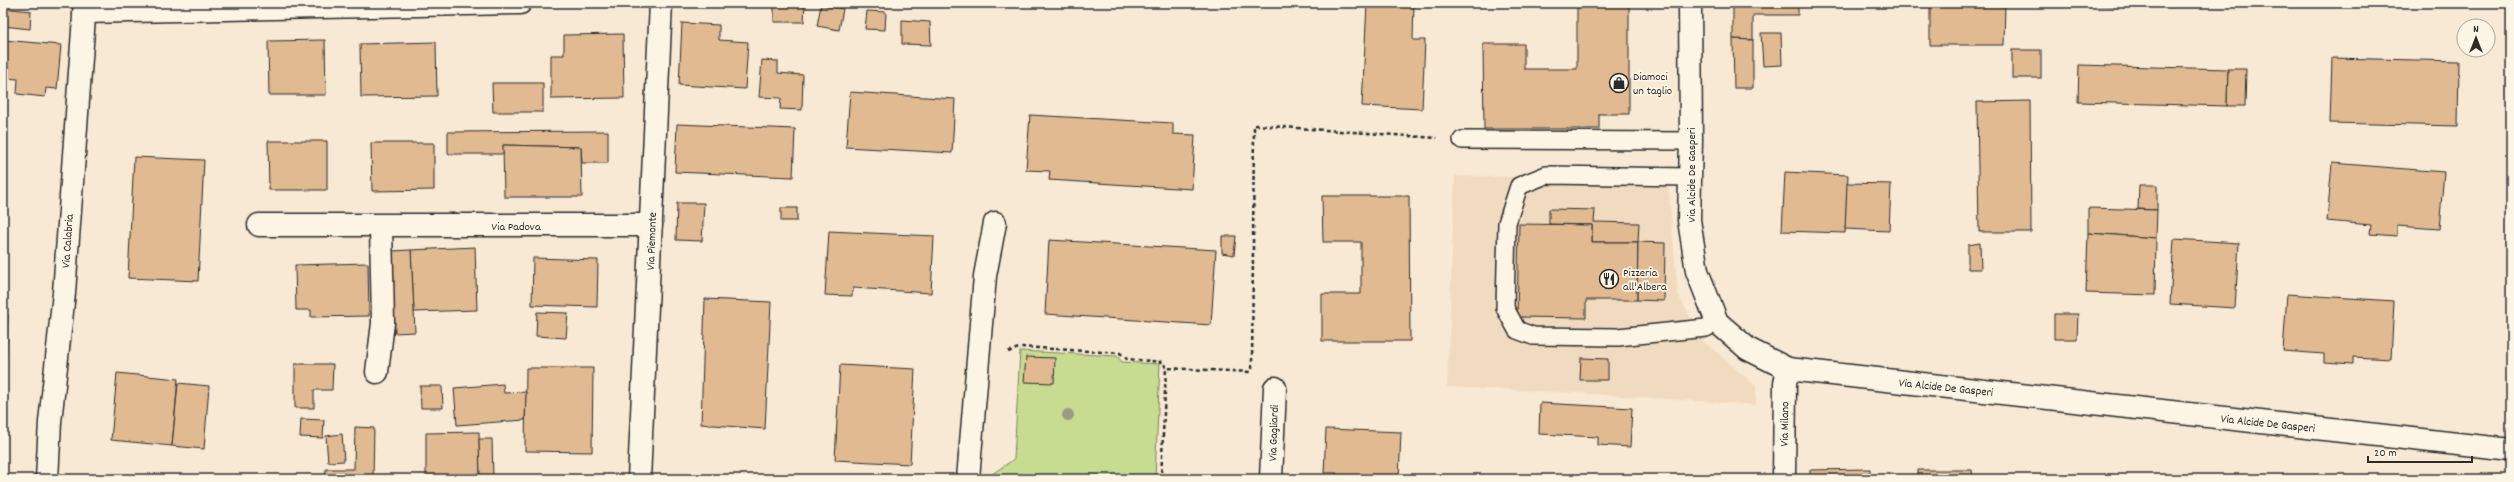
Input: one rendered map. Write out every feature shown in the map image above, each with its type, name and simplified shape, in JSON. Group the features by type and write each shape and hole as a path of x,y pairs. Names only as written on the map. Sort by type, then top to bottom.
{"street":[{"path":"85,7 520,3"},
{"name":"Via Piemonte","path":"638,479 661,3"},
{"name":"Via Alcide De Gasperi","path":"1690,3 1691,141 1689,220 1697,271 1717,322 1748,349 1788,369 2511,450"},
{"name":"Via Calabria","path":"47,479 85,7"},
{"path":"968,479 985,276 995,223"},
{"name":"Via Padova","path":"259,225 651,225"},
{"path":"377,372 383,324 381,226"},
{"name":"Via Milano","path":"1784,479 1785,383 1788,369"},
{"name":"Via Gagliardi","path":"1271,479 1275,388"}],"lane":[{"path":"1462,140 1691,141"},
{"path":"1690,177 1546,175 1520,186 1507,223 1505,308 1517,330 1533,336 1618,337 1706,328 1717,322"}],"path":[{"path":"1275,388 1260,384 1252,372 1254,126 1462,140"},
{"path":"978,366 1021,347 1120,353 1127,360 1163,362 1166,368 1160,479"},
{"path":"1166,368 1252,372"}],"shaded area":[{"path":"1667,170 1678,294 1702,340 1756,386 1756,405 1578,393 1447,387 1455,176 1523,177"}],"green space":[{"path":"1020,351 1117,356 1122,362 1160,364 1155,479 985,479 1014,459"}],"building":[{"path":"682,3 708,3 708,6 682,5"},
{"path":"735,3 761,3 761,6"},
{"path":"774,3 805,3 804,22 774,22"},
{"path":"1367,3 1414,3 1413,40 1425,40 1422,109 1362,106"},
{"path":"1577,3 1629,3 1629,114 1599,114 1599,129 1484,129 1483,44 1524,44 1524,69 1577,69"},
{"path":"1733,3 1798,3 1798,15 1753,15 1753,40 1733,39"},
{"path":"1930,3 2005,3 2004,45 1930,45"},
{"path":"2083,3 2175,3 2175,7 2083,5"},
{"path":"821,5 843,9 839,30 817,26"},
{"path":"3,8 31,11 30,29 3,26"},
{"path":"867,11 886,12 885,30 865,29"},
{"path":"902,20 930,22 931,45 902,44"},
{"path":"682,23 719,25 719,40 748,42 745,89 679,85"},
{"path":"1761,33 1781,33 1782,65 1763,66"},
{"path":"623,34 624,98 551,99 551,55 564,55 564,35"},
{"path":"1733,39 1753,40 1753,88 1734,88"},
{"path":"3,40 61,45 57,89 46,88 45,97 17,94 18,79 3,78"},
{"path":"325,40 326,95 269,95 268,41"},
{"path":"436,42 437,96 361,97 360,44"},
{"path":"2012,50 2041,50 2041,78 2012,78"},
{"path":"2332,58 2459,61 2458,126 2330,123"},
{"path":"762,60 778,61 778,73 803,75 802,110 780,109 781,98 759,97"},
{"path":"2079,65 2228,69 2227,106 2078,102"},
{"path":"2228,69 2246,69 2245,106 2227,106"},
{"path":"492,83 543,83 543,112 493,112"},
{"path":"850,92 955,99 952,153 846,147"},
{"path":"2030,101 2031,232 1979,232 1977,102"},
{"path":"1030,115 1173,123 1173,134 1195,135 1192,189 1049,180 1050,171 1026,170"},
{"path":"677,124 795,129 793,177 675,172"},
{"path":"608,131 608,163 582,163 581,147 503,145 504,154 448,154 448,132"},
{"path":"268,141 327,141 327,190 269,190"},
{"path":"371,143 434,143 434,190 372,191"},
{"path":"503,145 581,147 582,197 504,197"},
{"path":"134,157 204,160 198,281 128,278"},
{"path":"2332,163 2444,172 2439,229 2397,226 2397,236 2370,234 2371,225 2327,221"},
{"path":"1785,172 1848,175 1845,233 1782,231"},
{"path":"1847,183 1891,184 1889,231 1845,229"},
{"path":"2139,185 2157,185 2157,210 2138,209"},
{"path":"1322,196 1409,196 1410,341 1322,341 1322,294 1361,294 1361,242 1323,242"},
{"path":"677,203 704,203 702,241 676,240"},
{"path":"781,208 797,208 797,221 781,221"},
{"path":"2088,208 2157,210 2156,238 2088,233"},
{"path":"1549,209 1595,210 1594,222 1639,223 1638,242 1592,242 1592,225 1549,224"},
{"path":"1519,224 1592,225 1592,242 1638,242 1637,300 1586,300 1586,318 1517,317"},
{"path":"829,231 934,236 931,293 853,288 852,296 825,295"},
{"path":"2088,233 2156,238 2155,295 2086,293"},
{"path":"1222,236 1236,236 1234,255 1222,253"},
{"path":"2174,239 2239,243 2235,308 2170,304"},
{"path":"1049,240 1216,250 1211,325 1045,314"},
{"path":"1638,242 1665,243 1664,301 1637,300"},
{"path":"1980,243 1981,269 1968,269 1968,245"},
{"path":"475,247 477,310 414,312 411,250"},
{"path":"411,250 415,332 395,333 392,251"},
{"path":"533,258 598,260 597,307 532,305"},
{"path":"368,263 369,316 311,317 311,310 296,310 295,265"},
{"path":"2287,294 2394,301 2391,359 2353,357 2353,364 2324,362 2324,354 2283,351"},
{"path":"705,299 771,302 765,429 701,424"},
{"path":"537,312 568,313 566,338 536,336"},
{"path":"3,314 8,315 5,373 3,373"},
{"path":"2054,314 2078,314 2077,339 2054,339"},
{"path":"1026,357 1055,358 1054,383 1024,382"},
{"path":"1581,358 1608,359 1608,380 1580,380"},
{"path":"295,364 333,364 332,390 314,390 314,408 295,408"},
{"path":"840,365 915,369 910,464 835,460"},
{"path":"526,368 593,368 592,452 525,451"},
{"path":"117,373 178,379 172,446 111,440"},
{"path":"178,383 209,386 204,449 172,446"},
{"path":"503,384 504,393 526,392 525,420 457,425 454,388"},
{"path":"420,386 442,386 443,408 421,408"},
{"path":"1540,403 1632,408 1630,447 1598,445 1598,437 1539,434"},
{"path":"301,419 324,420 323,438 300,437"},
{"path":"355,427 374,428 373,479 325,479 326,469 354,469"},
{"path":"1326,429 1401,432 1399,479 1337,479 1337,473 1324,473"},
{"path":"479,432 480,479 426,479 426,433"},
{"path":"342,434 344,461 328,462 326,436"},
{"path":"479,439 492,439 493,479 480,479"},
{"path":"1870,469 1870,479 1810,479 1810,470"},
{"path":"1918,470 1972,470 1973,479 1918,479"},
{"path":"1738,478 1738,479 1676,479"}],"place":[{"name":"Diamoci un taglio","path":"1619,83"},
{"name":"Pizzeria all'Albera","path":"1609,279"}]}
